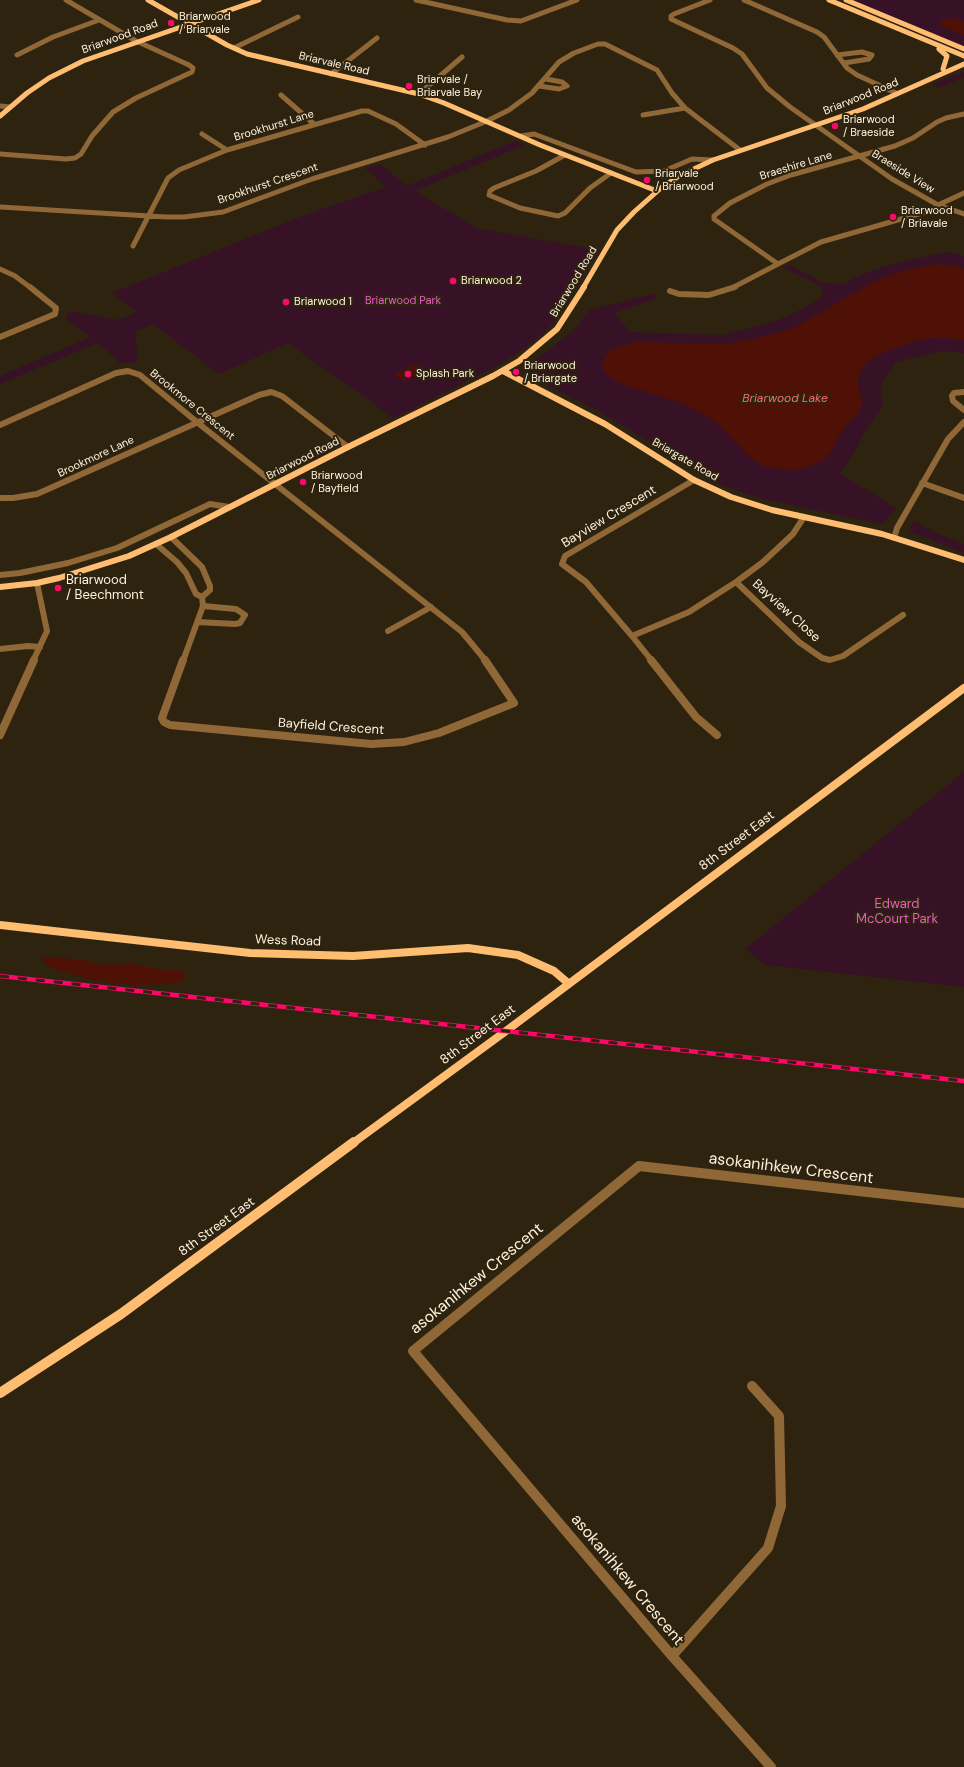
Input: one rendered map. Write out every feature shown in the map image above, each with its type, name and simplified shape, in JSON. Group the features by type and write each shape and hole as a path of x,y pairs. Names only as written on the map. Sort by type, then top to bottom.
{"street":[{"path":"0,154 66,159 75,158 81,154 92,136 113,112 136,98 192,72 193,68 189,65 136,41 66,0"},
{"name":"Briarvale Road","path":"148,0 234,48 260,57 419,94 444,103 565,155 657,191"},
{"name":"Briarwood Road","path":"0,116 26,93 71,66 136,41 259,0"},
{"path":"416,0 507,20 521,21 577,0"},
{"name":"Braeside View","path":"710,0 674,14 671,16 671,19 742,54 767,88 777,97 892,179 941,206 964,214"},
{"path":"744,0 817,32 824,37 837,55 857,75 896,93"},
{"path":"830,0 964,58"},
{"path":"846,0 964,49"},
{"path":"234,48 298,18"},
{"path":"18,55 53,37 99,20"},
{"path":"331,74 377,38"},
{"path":"921,39 946,53 946,70 964,69"},
{"name":"Brookhurst Crescent","path":"0,207 184,217 223,212 312,179 425,145 487,121 520,102 539,86 559,62 574,53 594,45 605,44 657,70 672,93 685,108 740,150"},
{"path":"837,55 862,52 872,55 869,59 844,63"},
{"path":"419,94 462,57"},
{"name":"Briarwood Road","path":"946,70 964,58"},
{"name":"Briarwood Road","path":"0,587 37,583 78,573 104,565 156,544 503,371 531,352 557,329 574,304 617,230 657,191 679,176 713,160 740,150 863,109 946,70 964,64"},
{"path":"539,86 559,89 567,86 562,82 546,78"},
{"path":"281,95 314,124"},
{"path":"0,106 10,107"},
{"path":"643,115 685,108"},
{"name":"Brookhurst Lane","path":"133,246 166,180 179,170 227,150 314,124 365,111 396,124 425,145"},
{"path":"861,157 895,146 913,138 937,122 946,118 964,114"},
{"path":"202,134 227,150"},
{"name":"Briarvale Road","path":"521,136 526,134 534,134 636,172 664,171 692,159 713,160"},
{"path":"565,155 536,171 494,188 490,191 489,195 493,198 520,208 558,216 565,213 590,188 611,173"},
{"name":"Braeshire Lane","path":"778,264 714,220 714,216 730,203 767,184 791,175 861,157"},
{"path":"670,291 679,294 709,295 734,288 821,242 941,206 964,193"},
{"path":"957,212 964,208"},
{"path":"0,269 15,276 56,308 55,314 0,337"},
{"name":"Brookmore Crescent","path":"0,425 116,373 128,371 140,375 276,485"},
{"name":"Briargate Road","path":"503,371 605,424 694,480 754,506 894,538 964,560"},
{"path":"964,392 960,391 952,396 953,401 964,410"},
{"name":"Brookmore Lane","path":"0,498 13,498 37,494 259,394 271,392 282,396 348,447"},
{"path":"894,538 897,528 948,439 964,422"},
{"name":"Bayview Crescent","path":"632,636 586,582 562,564 565,556 694,480"},
{"path":"922,483 964,498"},
{"name":"Bayfield Crescent","path":"171,536 202,567 210,586 210,590 202,597 203,606 162,718 164,722 175,725 371,744 404,742 439,733 514,703 485,660 462,632 276,485"},
{"path":"0,575 20,573 68,563 117,548 210,504 229,507"},
{"path":"717,735 696,717 632,636 689,612 736,582 762,562 793,534 804,517"},
{"path":"156,544 177,562 186,573 196,594 202,597"},
{"name":"Briargate Road","path":"941,552 964,566"},
{"name":"Bayview Close","path":"736,582 799,642 822,658 830,660 843,656 903,615"},
{"path":"0,735 47,631 37,583"},
{"path":"198,622 235,624 240,622 245,615 236,609 203,606"},
{"path":"388,631 431,607"},
{"path":"0,649 28,646 40,647"},
{"name":"8th Street East","path":"0,1393 121,1314 506,1031 568,983 964,688"},
{"name":"Wess Road","path":"0,925 250,953 353,956 468,948 518,955 554,971 568,983"},
{"name":"asokanihkew Crescent","path":"771,1767 672,1656 413,1351 639,1166 964,1204"},
{"path":"672,1656 768,1548 781,1506 779,1416 752,1386"}],"green space":[{"path":"843,0 964,0 964,49"},
{"path":"964,72 964,77 940,88 932,84"},
{"name":"Briarwood Park","path":"515,141 525,145 414,191 479,229 594,249 582,277 555,321 543,334 528,346 501,364 394,418 288,343 219,374 153,324 136,331 137,362 120,363 98,343 0,384 0,376 91,337 65,318 70,311 118,320 137,312 112,293 302,216 386,187 365,168 380,164 407,186"},
{"path":"946,252 959,254 964,257 964,353 942,351 896,362 880,387 883,406 864,432 857,448 840,473 896,508 885,523 881,524 759,498 719,484 597,410 528,375 523,368 525,365 537,359 576,328 589,310 652,294 658,298 614,313 630,332 724,335 773,322 794,313 823,297 821,286 783,268 789,265 824,283 843,284 865,273 893,264"},
{"path":"914,521 936,533 964,544 964,553 912,532 910,528"},
{"name":"Edward McCourt Park","path":"964,772 964,987 766,965 745,949"}],"water":[{"path":"957,18 964,22 964,35 940,24 942,20"},
{"name":"Briarwood Lake","path":"940,264 964,269 964,340 944,337 918,340 883,353 868,361 860,372 858,382 862,405 858,414 846,426 838,438 833,450 823,460 806,468 787,470 764,466 751,458 717,423 698,411 678,402 621,384 604,371 602,362 610,351 621,346 636,342 724,344 758,338 794,328 873,282 909,269"},
{"name":"Splash Park","path":"419,365 422,368 422,373 404,381 394,374 411,366"},
{"path":"50,957 84,960 100,965 135,964 160,970 177,970 185,974 186,978 178,983 168,984 134,985 98,981 55,970 41,959"}],"railway":[{"path":"0,976 964,1081"}],"place":[{"name":"Briarwood / Briarvale","path":"171,23"},
{"name":"Briarvale / Briarvale Bay","path":"409,86"},
{"name":"Briarwood / Braeside","path":"835,126"},
{"name":"Briarvale / Briarwood","path":"647,180"},
{"name":"Briarwood / Briavale","path":"893,217"},
{"name":"Briarwood 2","path":"453,281"},
{"name":"Briarwood 1","path":"286,302"},
{"name":"Briarwood / Briargate","path":"516,372"},
{"name":"Splash Park","path":"408,374"},
{"name":"Briarwood / Bayfield","path":"303,482"},
{"name":"Briarwood / Beechmont","path":"58,588"}]}
